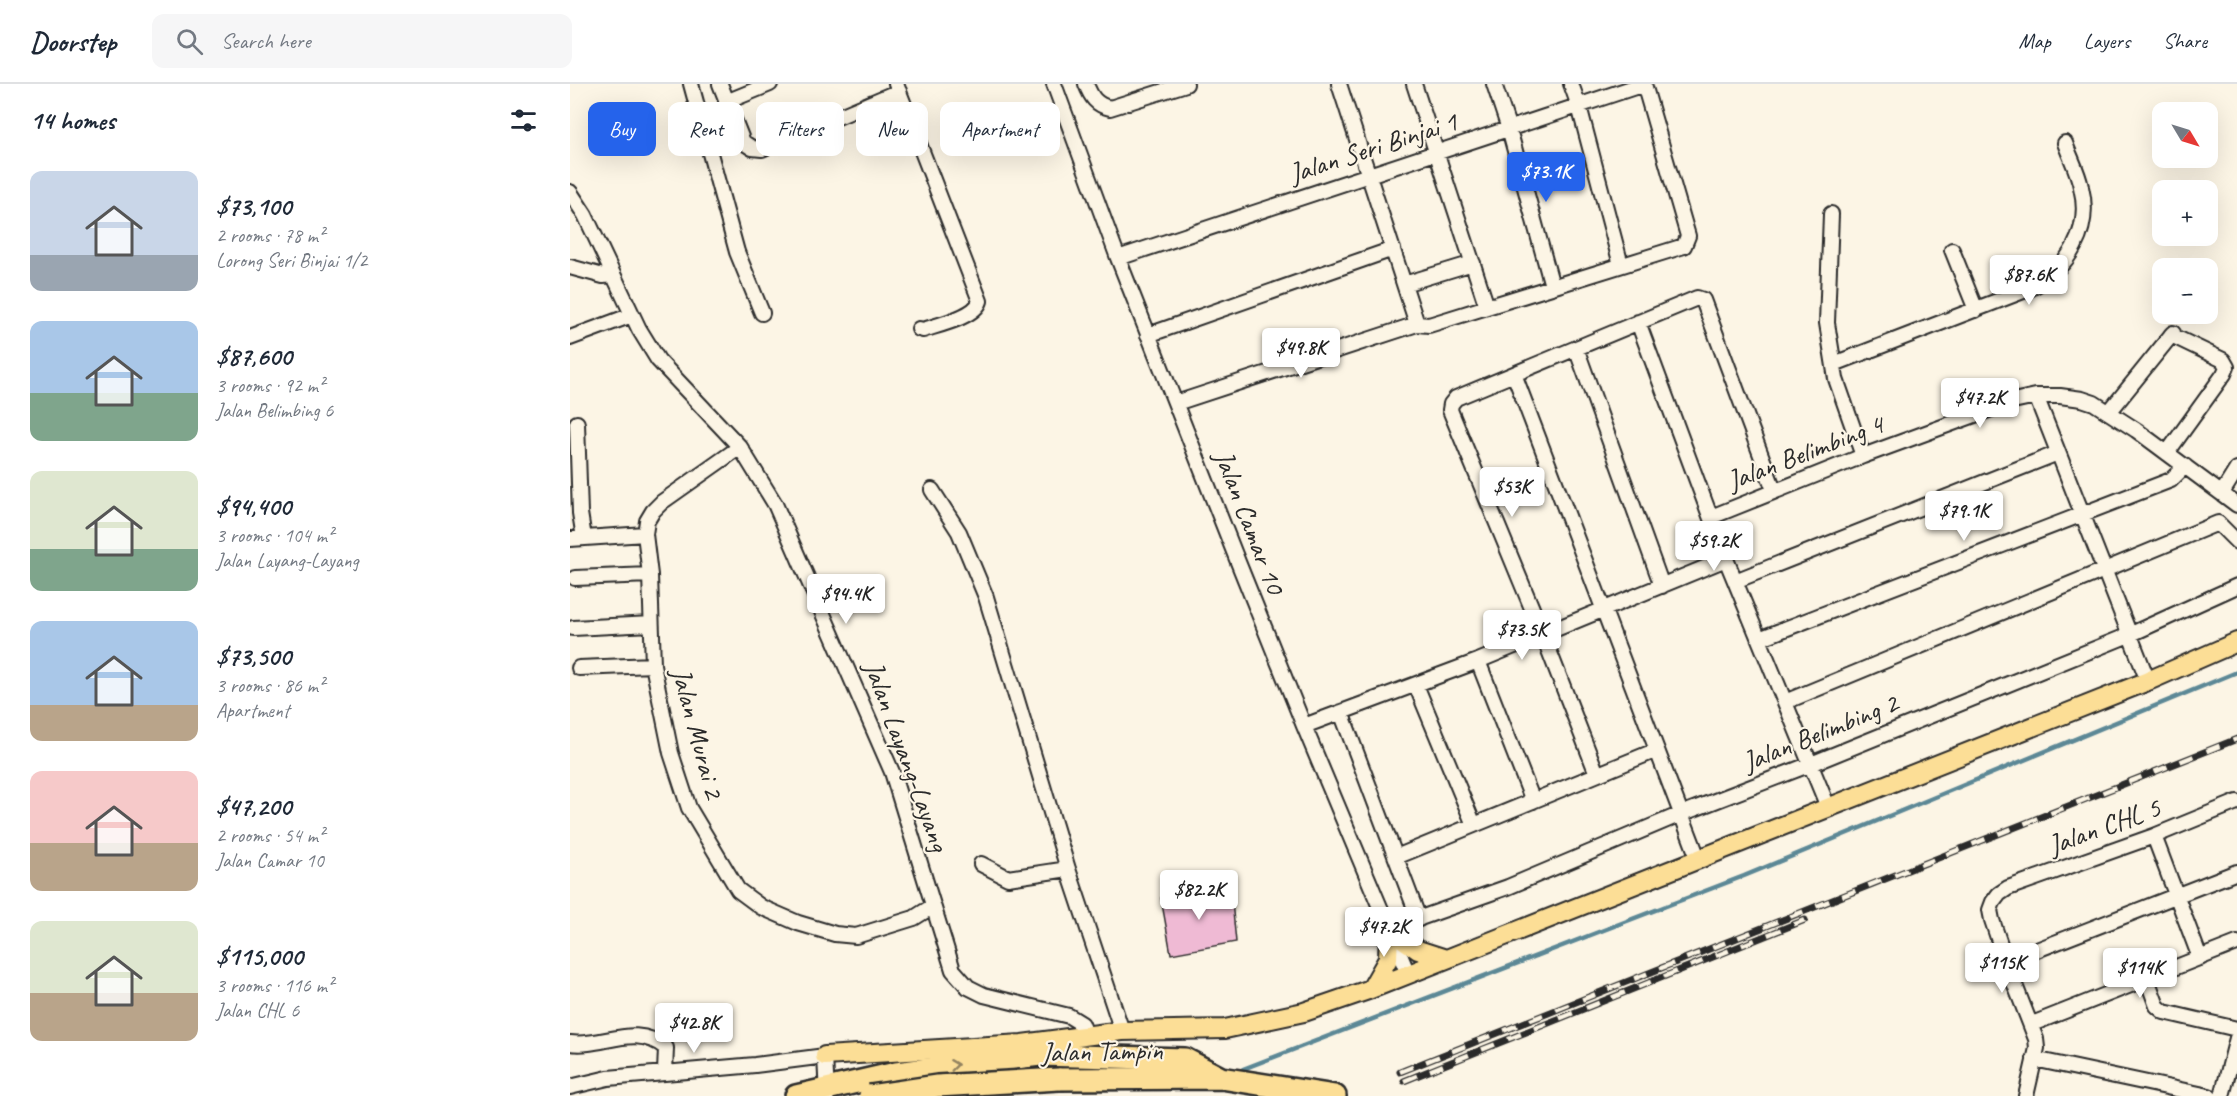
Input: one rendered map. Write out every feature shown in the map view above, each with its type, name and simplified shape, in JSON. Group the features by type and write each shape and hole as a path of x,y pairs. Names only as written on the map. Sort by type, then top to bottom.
{"highway":[{"path":"796,1096 827,1093 896,1073 1040,1055 1185,1059 1221,1078"},
{"path":"878,1096 896,1073"},
{"name":"Jalan Tampin","path":"870,1096 937,1086 1059,1079 1221,1078 1335,1096"}],"main road":[{"path":"825,1056 1022,1044 1122,1031 1225,1029 1304,1012 1371,989 2148,681 2237,642"},
{"path":"1389,929 1418,950 1446,959"},
{"path":"1371,989 1388,958 1389,929"}],"street":[{"path":"691,84 737,252 762,313"},
{"path":"720,84 726,102 770,84"},
{"name":"Jalan Camar 10","path":"1054,84 1148,335 1304,726 1408,974"},
{"path":"1086,84 1095,101 1101,106 1110,108 1186,84"},
{"path":"1339,84 1417,324"},
{"path":"1414,84 1487,307"},
{"path":"1494,84 1509,129 1552,286"},
{"path":"1571,84 1579,106 1621,265"},
{"path":"1176,403 1417,324 1429,325 1681,248 1687,243 1688,236 1644,84"},
{"name":"Jalan Seri Binjai 1","path":"1118,258 1644,84"},
{"path":"744,143 752,148 762,149 898,88 980,301 979,306 969,314 923,330 919,329"},
{"path":"1834,364 1976,310 2046,280 2058,270 2070,255 2078,239 2084,214 2081,187 2065,143"},
{"name":"Jalan Layang-Layang","path":"570,192 585,215 632,315 658,360 740,447 775,504 892,772 953,970 969,987 984,995 1069,1016 1082,1024 1086,1035"},
{"path":"1831,214 1827,323 1836,379 1863,456"},
{"path":"1148,335 1393,249"},
{"path":"1952,250 1976,310"},
{"path":"1404,284 1473,263"},
{"path":"570,267 603,276 613,275"},
{"path":"1597,774 1543,635 1450,410 1451,404 1456,398 1697,298 1703,300 1774,490"},
{"path":"570,338 632,315"},
{"path":"1638,322 1726,559 1828,807"},
{"path":"2110,411 2172,334 2223,360 2227,367 2224,375 2167,453"},
{"path":"1576,348 1662,586"},
{"path":"1514,374 1698,858"},
{"path":"2036,396 2148,681"},
{"name":"Jalan Belimbing 4","path":"1711,517 1863,456 2013,401 2036,396 2082,399 2110,411 2237,504"},
{"path":"577,423 580,513 577,538 645,534 647,521 662,502 740,447"},
{"path":"1735,581 2058,453"},
{"path":"1759,639 2171,480 2185,466"},
{"path":"2222,493 2237,469"},
{"path":"932,490 959,532 986,597 1068,869 1122,1031"},
{"path":"1785,702 2218,523 2237,542"},
{"name":"Jalan Murai 2","path":"645,534 650,575 653,665 671,753 689,808 738,890 761,907 798,922 835,934 856,936 914,918 933,906"},
{"path":"1304,726 1478,661 1726,559"},
{"path":"575,578 650,575"},
{"name":"Jalan Belimbing 2","path":"1389,929 1508,887 1681,814 2128,635 2237,586"},
{"path":"573,628 651,624"},
{"path":"1478,661 1533,801"},
{"path":"579,668 653,665"},
{"path":"1416,685 1473,825"},
{"path":"1341,712 1419,919"},
{"path":"1396,857 1657,750"},
{"name":"Jalan CHL 5","path":"2006,962 1990,910 1999,894 2008,888 2154,836 2237,802"},
{"path":"2154,836 2200,958"},
{"path":"981,864 1008,878 1068,869"},
{"path":"2026,1096 2036,1039 2006,962 2237,872"},
{"path":"2032,1024 2237,943"},
{"path":"2147,979 2157,1006 2164,1012 2237,1029"},
{"path":"570,1043 578,1044 626,1036 655,1039 666,1048 665,1072"},
{"path":"2222,1096 2237,1038"},
{"path":"570,1086 608,1078 825,1056 827,1093"},
{"path":"2034,1059 2209,1096"}],"building":[{"path":"1231,892 1236,942 1171,954 1161,898"}],"waterway":[{"path":"1243,1069 1744,876 2237,672"}],"railway":[{"path":"1400,1072 2237,739"},
{"path":"1404,1081 1805,920"}]}
